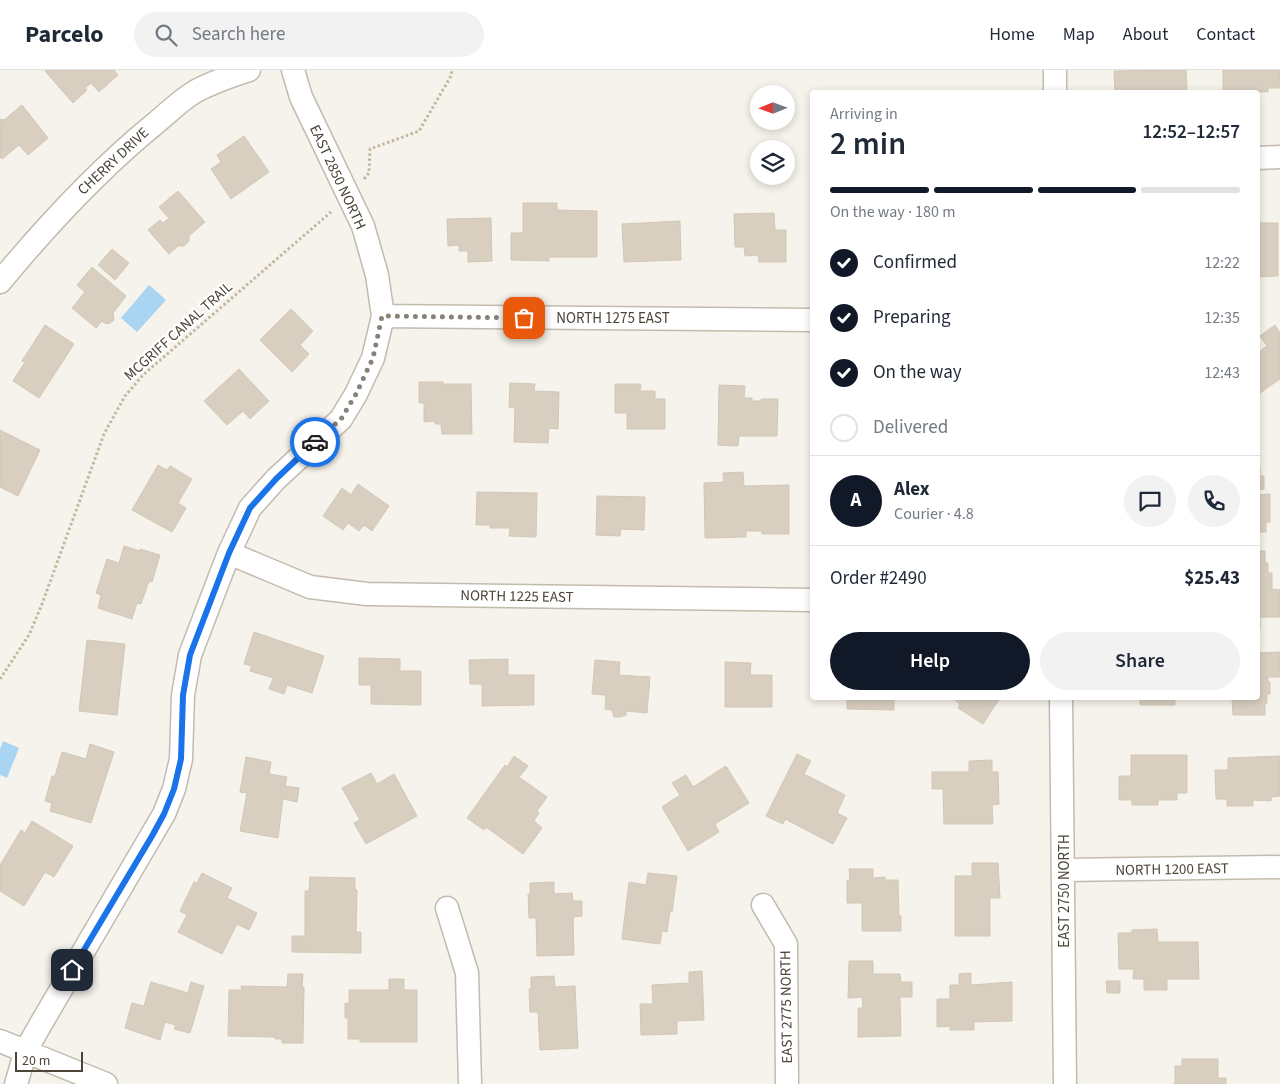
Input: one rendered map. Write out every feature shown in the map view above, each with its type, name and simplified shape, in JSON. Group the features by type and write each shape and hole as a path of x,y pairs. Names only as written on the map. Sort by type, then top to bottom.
{"street":[{"name":"CHERRY DRIVE","path":"0,282 35,239 81,190 143,133 194,92 223,78 249,70"},
{"name":"EAST 2850 NORTH","path":"16,1084 26,1050 164,814 174,789 181,759 183,695 190,655 229,553 250,508 276,479 341,419 356,394 373,358 382,316 374,267 362,226 301,97 293,70"},
{"path":"1055,70 1055,90"},
{"path":"1260,158 1280,158"},
{"name":"NORTH 1275 EAST","path":"382,316 810,320"},
{"name":"NORTH 1225 EAST","path":"229,553 310,587 367,594 810,600"},
{"name":"EAST 2750 NORTH","path":"1061,700 1065,1084"},
{"name":"NORTH 1200 EAST","path":"1064,870 1280,867"},
{"name":"EAST 2775 NORTH","path":"763,905 786,944 787,1084"},
{"path":"447,908 467,973 470,1084"},
{"path":"0,1041 106,1084"}],"path":[{"name":"MCGRIFF CANAL TRAIL","path":"0,678 29,635 104,434 125,396 143,375 349,195 369,174 370,149 419,131 452,70"}],"water":[{"path":"149,285 166,300 137,332 121,318"},
{"path":"3,741 19,748 7,778 0,775 0,749"}],"building":[{"path":"46,70 114,70 118,75 99,92 91,83 85,88 87,90 73,103"},
{"path":"1186,70 1187,90 1115,90 1114,71"},
{"path":"1223,70 1280,70 1280,88 1268,88 1268,92 1260,92 1260,90 1223,90"},
{"path":"22,105 48,138 28,155 19,145 2,159 0,157 0,119 4,120"},
{"path":"244,136 269,172 231,199 211,169 221,162 217,155"},
{"path":"178,191 205,222 189,236 189,241 184,246 178,246 169,254 148,230 160,220 163,223 169,218 159,207"},
{"path":"523,203 557,203 557,210 597,211 597,257 549,257 549,261 511,260 511,233 523,233"},
{"path":"774,213 775,230 786,230 786,262 759,262 758,255 745,256 744,247 735,247 734,214"},
{"path":"491,218 492,261 468,262 468,251 459,251 459,245 448,246 447,219"},
{"path":"680,221 681,260 624,262 622,224"},
{"path":"1260,223 1278,223 1278,276 1260,277"},
{"path":"112,249 129,263 115,280 98,265"},
{"path":"92,267 126,296 113,313 114,320 106,324 102,321 96,328 72,308 85,292 77,285"},
{"path":"291,309 313,331 300,345 309,354 292,372 260,340"},
{"path":"45,325 74,344 39,398 13,381 25,362 22,361"},
{"path":"1275,325 1280,333 1280,379 1260,393 1260,351 1267,346 1260,336"},
{"path":"239,369 269,401 250,419 243,411 227,425 204,401"},
{"path":"419,382 471,384 472,434 442,434 441,424 435,424 435,421 424,422 424,403 419,403"},
{"path":"510,383 535,384 534,391 559,392 558,429 549,428 548,443 514,442 515,408 509,407"},
{"path":"615,384 641,384 640,391 655,391 655,399 665,399 665,429 627,429 627,413 615,413"},
{"path":"719,385 745,386 744,398 752,398 752,401 778,399 777,436 739,436 738,446 718,445"},
{"path":"0,430 40,450 18,496 0,487"},
{"path":"158,465 167,470 170,466 192,479 178,503 186,508 172,532 132,510"},
{"path":"743,472 744,486 789,485 789,534 762,534 762,531 746,531 746,537 705,538 704,483 724,482 723,473"},
{"path":"1260,476 1264,476 1264,489 1260,490"},
{"path":"358,484 389,506 372,531 364,525 359,531 348,523 343,530 323,516 342,488 351,495"},
{"path":"477,492 537,493 536,537 509,536 510,528 490,528 490,525 476,525"},
{"path":"1270,494 1270,522 1266,522 1266,532 1260,532 1260,495"},
{"path":"597,496 645,497 644,530 621,529 620,536 596,535"},
{"path":"124,546 160,555 152,582 149,581 141,604 137,603 132,619 98,608 101,595 96,593 107,559 119,563"},
{"path":"1260,551 1265,551 1265,563 1268,563 1268,573 1272,573 1272,589 1280,590 1280,617 1260,617"},
{"path":"254,632 324,656 312,693 287,685 284,694 269,689 273,678 250,671 252,666 244,664"},
{"path":"87,640 125,644 117,715 79,711"},
{"path":"1280,652 1280,677 1268,677 1270,694 1267,694 1265,715 1233,715 1232,700 1260,700 1260,653"},
{"path":"359,658 400,659 400,671 421,671 421,705 371,704 371,685 359,685"},
{"path":"508,659 508,675 534,675 534,705 482,706 482,684 470,684 469,660"},
{"path":"595,660 620,662 619,675 650,677 647,713 626,711 626,715 614,717 612,710 605,709 606,695 592,694"},
{"path":"725,662 751,663 750,675 772,675 772,707 725,707"},
{"path":"847,700 894,700 894,710 847,709"},
{"path":"955,700 999,700 983,724 958,708 960,704"},
{"path":"1140,700 1175,700 1175,705 1140,705"},
{"path":"90,744 114,752 91,823 50,811 52,803 45,801 52,776 55,776 62,752 86,759"},
{"path":"797,754 811,761 804,774 845,795 837,813 847,818 833,844 785,819 783,824 766,816"},
{"path":"1131,755 1187,755 1187,793 1177,793 1177,800 1158,800 1158,805 1132,805 1132,800 1119,800 1119,776 1131,776"},
{"path":"514,756 528,766 519,777 547,797 537,811 539,813 534,821 542,828 523,854 486,827 484,830 467,818 505,765 507,767"},
{"path":"1280,756 1280,796 1271,797 1271,801 1253,800 1253,806 1227,806 1227,799 1216,799 1215,770 1228,770 1228,758"},
{"path":"246,757 271,762 269,774 287,777 285,786 299,788 297,802 283,799 278,838 240,831 247,793 240,792"},
{"path":"992,760 992,772 998,772 999,804 992,805 993,824 944,824 943,789 932,789 932,772 969,772 969,761"},
{"path":"726,766 749,803 715,824 719,832 688,851 662,807 680,795 672,783 686,775 693,787"},
{"path":"371,773 377,784 394,774 417,816 366,844 354,823 360,820 342,788"},
{"path":"32,821 73,846 54,877 45,872 24,906 0,891 0,865 21,830 25,833"},
{"path":"972,863 998,863 1000,898 990,898 990,936 955,936 955,876 972,876"},
{"path":"849,869 873,869 873,878 885,877 885,880 898,880 901,931 862,931 862,903 847,903 847,880 850,880"},
{"path":"202,873 232,888 227,898 257,913 249,930 237,924 222,954 178,932 187,915 180,911 194,882 197,883"},
{"path":"648,873 677,876 667,932 662,931 660,944 622,939 629,882 646,885"},
{"path":"310,877 355,878 355,890 357,890 356,932 361,932 361,953 292,952 292,936 305,936 305,891 309,891"},
{"path":"554,882 554,894 572,893 573,901 582,901 582,916 573,917 574,955 537,956 536,918 529,918 528,894 530,894 530,883"},
{"path":"1157,929 1158,942 1198,942 1199,979 1167,979 1167,990 1144,990 1144,979 1133,979 1134,969 1119,969 1118,933 1132,933 1132,930"},
{"path":"849,961 873,961 873,974 900,974 901,982 912,982 912,997 900,997 901,1036 858,1037 858,1008 863,1008 862,997 848,998"},
{"path":"702,971 704,1020 677,1021 677,1034 641,1035 640,1004 653,1004 652,985 689,983 689,972"},
{"path":"971,973 971,985 1012,982 1012,1021 974,1022 974,1030 950,1030 950,1026 937,1027 937,999 950,999 950,985 959,985 959,974"},
{"path":"288,974 303,974 303,1043 282,1043 282,1039 275,1039 275,1037 228,1036 229,990 242,990 241,986 287,987"},
{"path":"554,976 555,987 575,986 578,1048 540,1050 538,1012 530,1012 529,989 531,989 531,977"},
{"path":"389,979 404,979 404,990 417,990 417,1042 360,1042 360,1039 348,1039 348,1018 345,1018 345,1003 349,1004 349,990 389,990"},
{"path":"1106,981 1120,981 1120,993 1107,993"},
{"path":"151,982 188,993 191,982 204,986 190,1033 174,1029 176,1025 165,1022 160,1040 125,1028 132,1003 144,1006"},
{"path":"1182,1059 1218,1059 1218,1078 1226,1078 1226,1084 1173,1084 1175,1083 1175,1066 1182,1066"}],"way so far":[{"path":"315,442 341,419 356,394 373,358 382,316 524,318"}],"route":[{"path":"72,970 152,836 164,814 174,789 181,759 183,695 190,655 229,553 250,508 276,479 315,442"}]}
